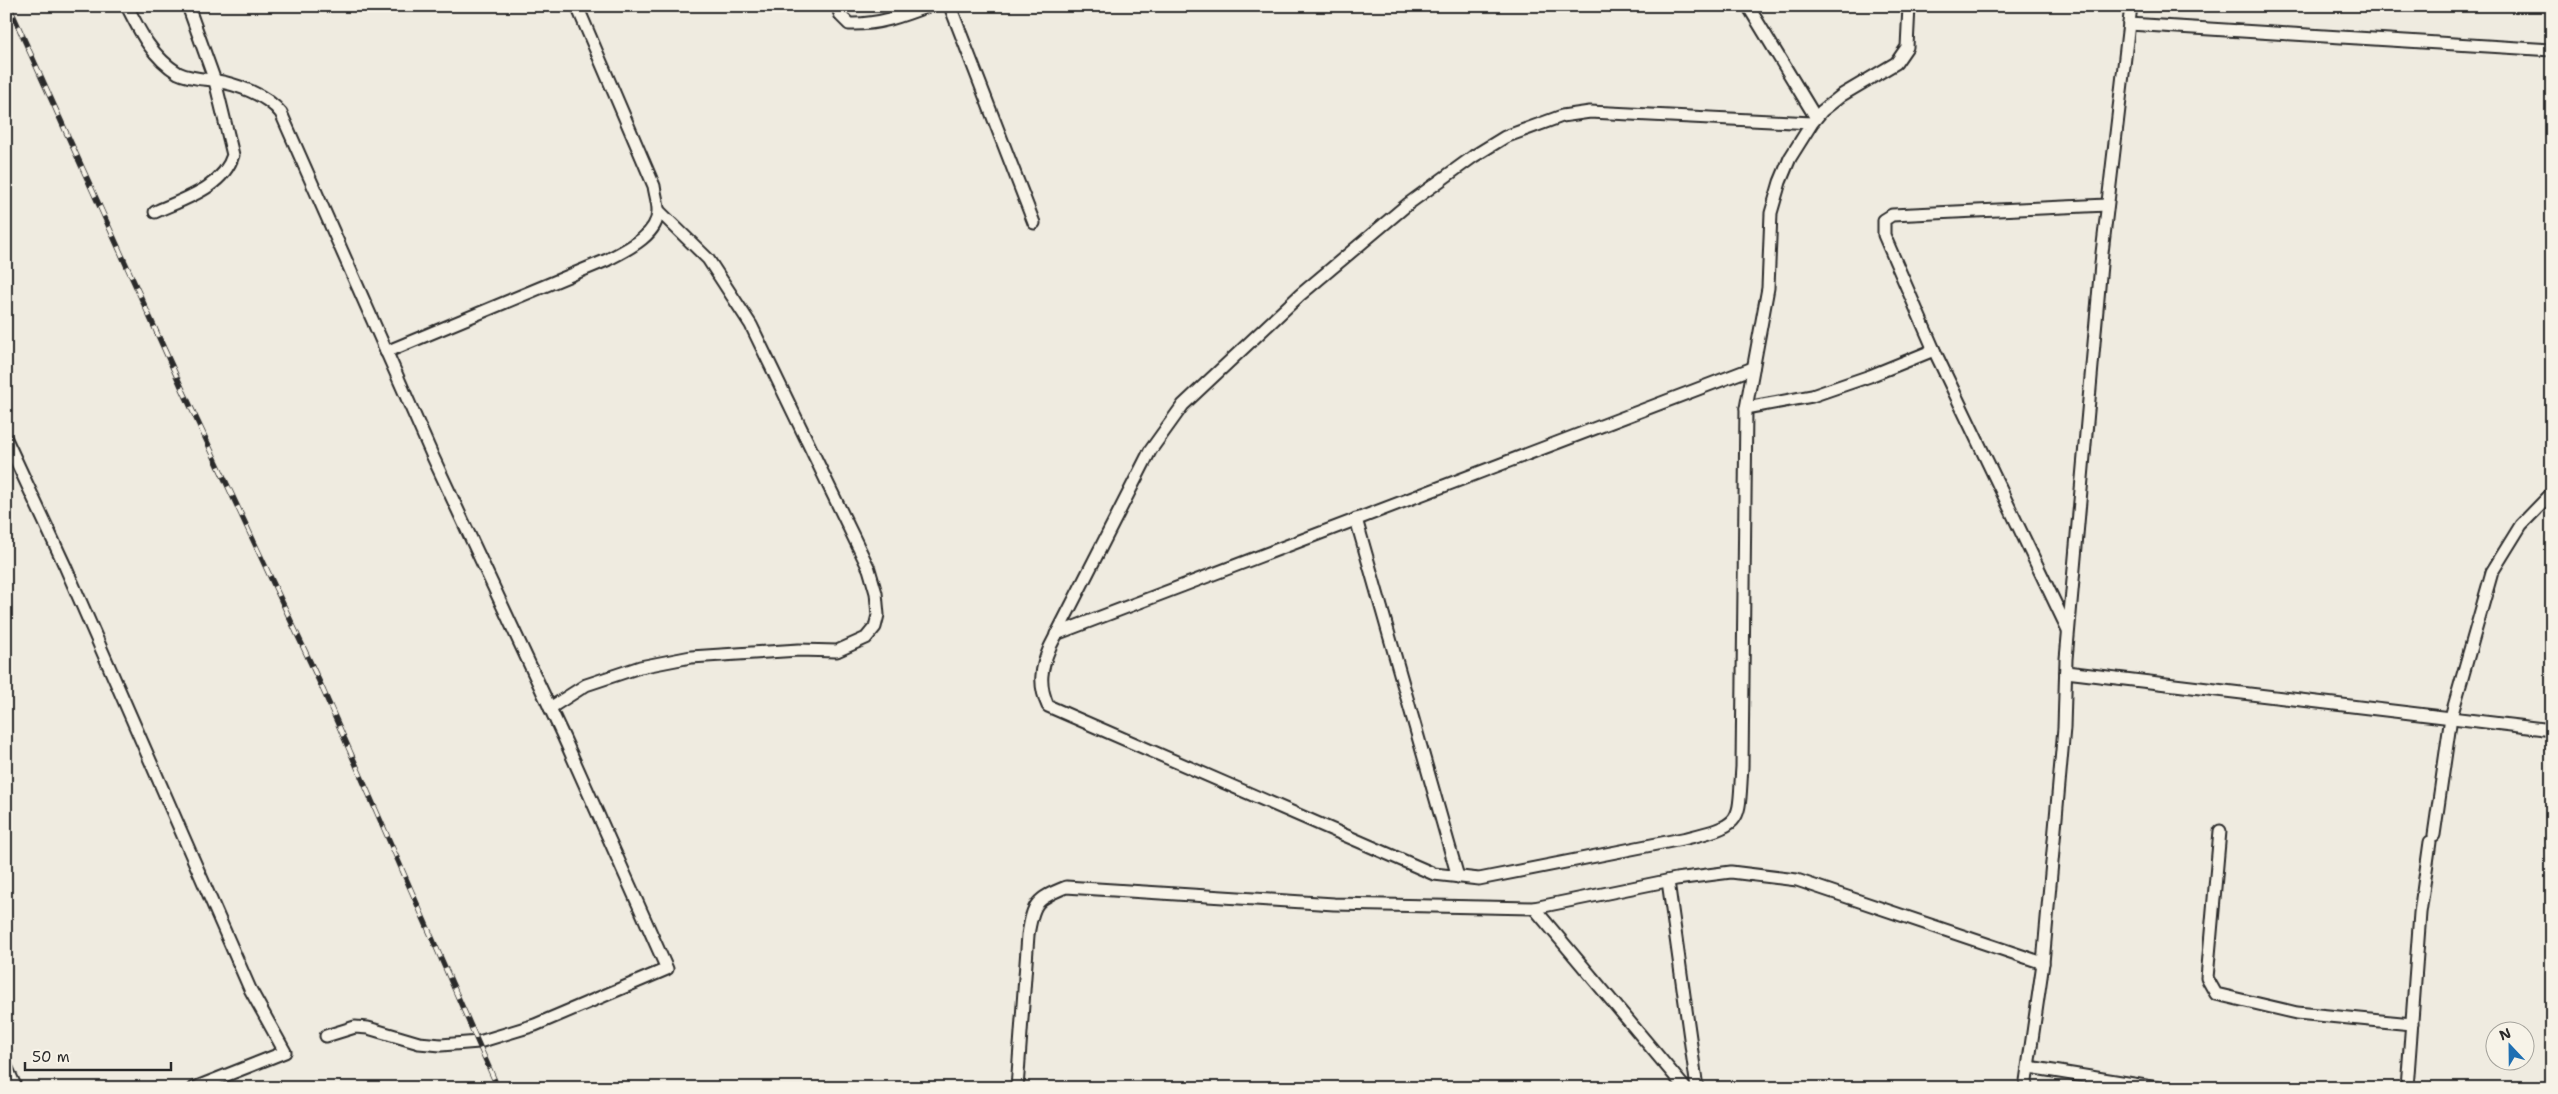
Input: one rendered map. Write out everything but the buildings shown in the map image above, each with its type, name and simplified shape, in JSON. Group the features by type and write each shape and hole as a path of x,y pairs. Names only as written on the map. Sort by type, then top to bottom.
{"lane":[{"path":"127,6 151,49 180,74 215,81 249,91 274,105 281,113 386,352 550,708 667,969 535,1025 479,1042 441,1045 420,1043 368,1028 355,1027 326,1036"},
{"path":"155,212 209,187 230,164 233,155 215,81 188,6"},
{"path":"386,352 629,249 654,227 659,211 654,186 577,6"},
{"path":"837,6 841,16 849,24 863,25 896,19 928,6"},
{"path":"950,6 1034,223"},
{"path":"1748,6 1814,120"},
{"path":"1814,120 1590,112 1562,116 1505,137 1474,156 1408,204 1300,295 1183,404 1150,451 1056,634 1041,668 1042,693 1048,706 1434,874 1479,879 1687,838 1718,830 1730,824 1739,814 1742,767 1746,408 1768,288 1771,213 1780,182 1790,158 1814,120 1842,95 1896,63 1908,47 1908,6"},
{"path":"2025,1088 2043,963 2064,728 2069,632 2107,205 2131,6"},
{"path":"2129,24 2552,50"},
{"path":"2069,632 1934,350 1884,236 1884,220 1892,215 2107,205"},
{"path":"550,708 586,685 640,667 691,657 799,650 837,651 866,638 875,627 878,615 876,593 869,569 751,325 708,259 659,211"},
{"path":"1746,408 1812,396 1870,376 1934,350"},
{"path":"1056,634 1753,368"},
{"path":"6,439 69,575 250,990 285,1052 214,1084 194,1088"},
{"path":"2407,1088 2420,913 2451,717 2492,572 2521,525 2552,493"},
{"path":"1356,519 1458,877"},
{"path":"2066,672 2552,730"},
{"path":"2220,831 2207,978 2216,994 2297,1013 2412,1024"},
{"path":"1017,1088 1028,935 1032,911 1044,896 1066,887 1334,904 1534,908 1588,899 1668,880 1731,872 1797,880 2043,963"},
{"path":"1668,880 1697,1088"},
{"path":"1534,908 1685,1088"},
{"path":"6,1066 16,1088"},
{"path":"2029,1067 2158,1088"}],"railway":[{"path":"9,6 181,386 320,683 498,1088"}]}
